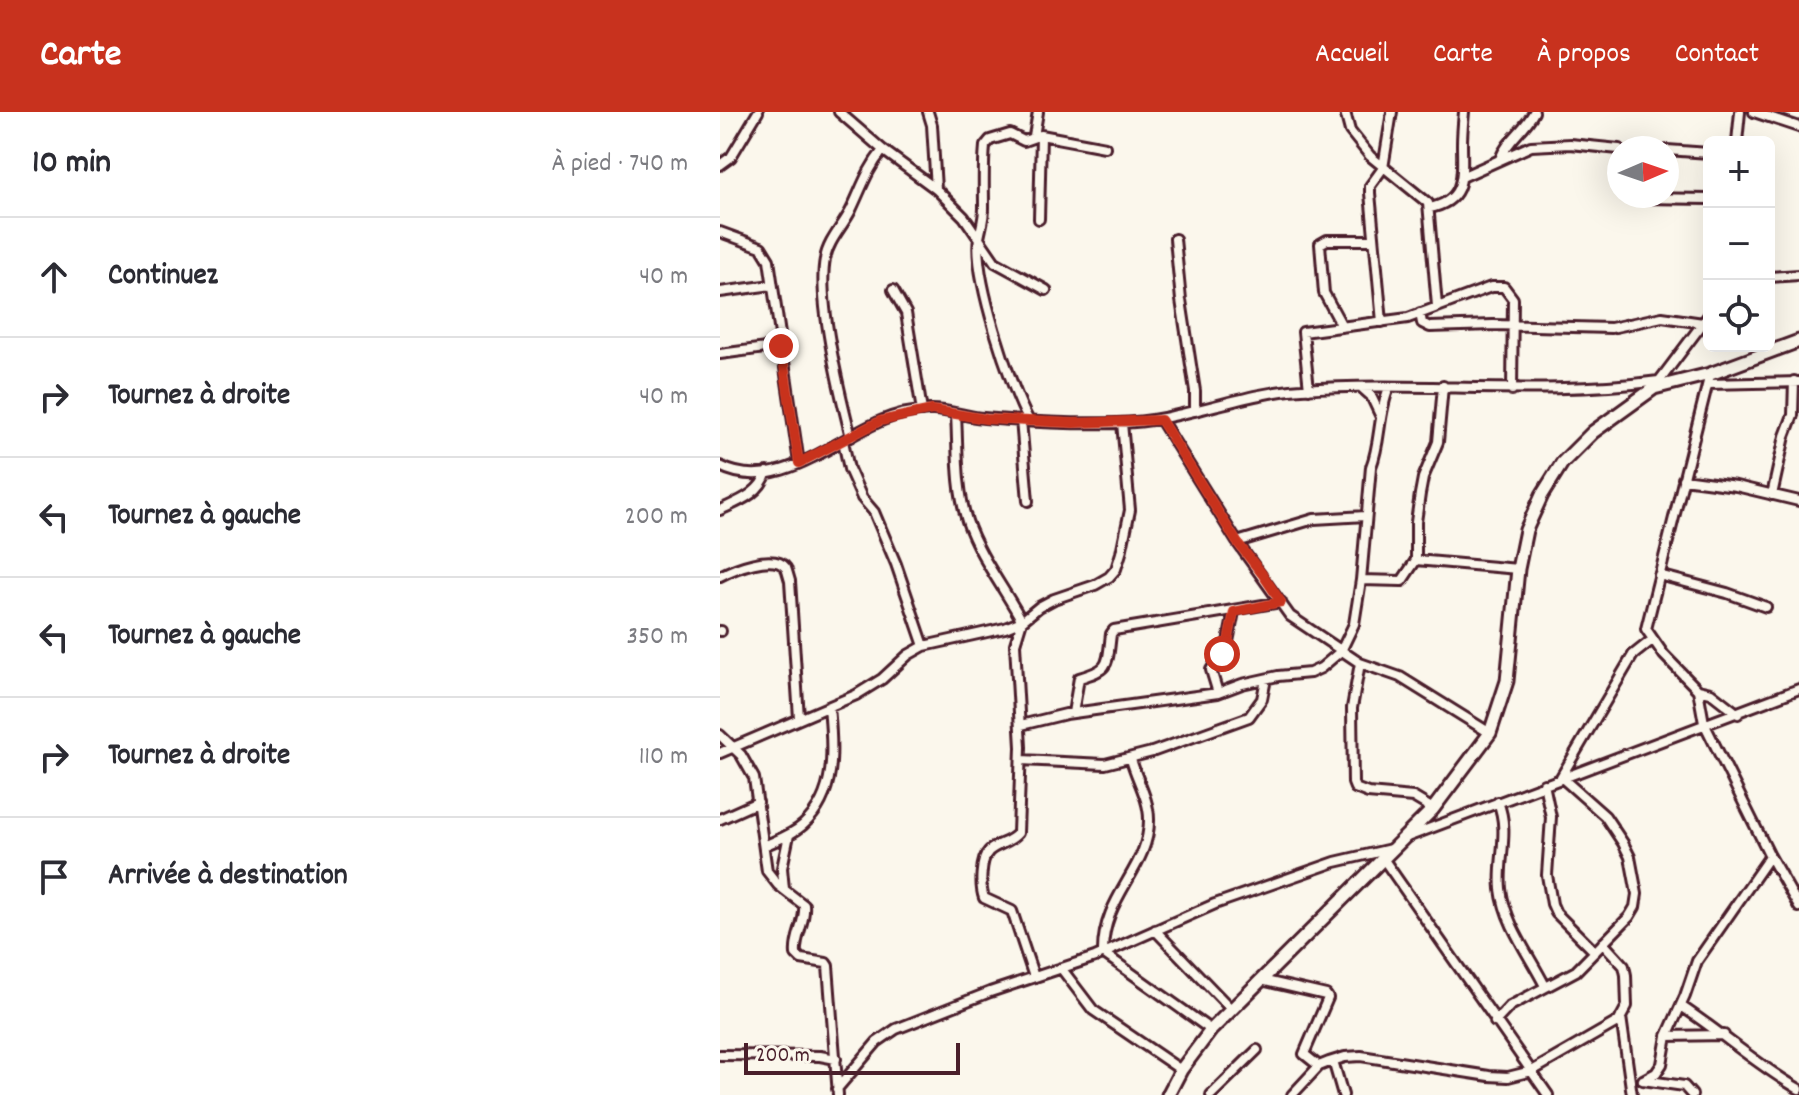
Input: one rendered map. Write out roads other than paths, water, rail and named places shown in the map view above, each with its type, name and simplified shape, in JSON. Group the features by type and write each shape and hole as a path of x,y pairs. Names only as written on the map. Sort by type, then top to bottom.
{"street":[{"path":"720,165 731,157 758,112"},
{"path":"839,112 883,150 936,189 979,237 995,262 1046,290"},
{"path":"928,112 932,125 936,189"},
{"path":"1038,112 1039,219"},
{"path":"1345,112 1356,141 1383,168 1425,198 1429,208 1437,306"},
{"path":"1382,322 1370,186 1383,168 1392,112"},
{"path":"1429,208 1447,202 1464,176 1464,112"},
{"path":"1500,159 1507,145 1529,122 1534,112"},
{"path":"1738,136 1740,112"},
{"path":"1754,112 1799,127"},
{"path":"1028,501 1025,420 991,316 979,237 983,225 985,146 990,140 1010,134 1024,141 1038,136 1105,147"},
{"path":"1464,176 1531,146 1570,144 1607,148"},
{"path":"883,150 869,168 849,213 828,247 824,298 854,480 862,498 874,512 896,564 924,646"},
{"path":"1679,151 1703,153"},
{"path":"1679,199 1703,199"},
{"path":"720,232 761,247 766,252 799,463"},
{"path":"1175,239 1195,411"},
{"path":"1342,326 1324,293 1320,244 1327,240 1373,240"},
{"path":"1775,277 1799,275"},
{"path":"720,292 772,285"},
{"path":"1309,389 1303,332 1382,322 1420,313 1477,289 1504,287 1513,299 1512,390"},
{"path":"893,290 906,313 922,411"},
{"path":"1420,313 1422,323 1430,327 1611,328 1662,317 1703,319"},
{"path":"1168,1095 1181,1070 1211,1030 1433,809 1490,733 1507,681 1518,569 1526,530 1542,495 1562,463 1593,432 1657,385 1703,323"},
{"path":"1709,379 1799,341"},
{"path":"720,354 781,346"},
{"path":"1709,379 1646,629 1652,640 1698,690 1704,723 1799,907"},
{"path":"720,466 753,474 767,472 799,463 892,416 922,411 1025,420 1122,423 1161,420 1260,396 1309,389 1443,386 1512,390 1657,385 1709,379 1796,382 1793,415 1785,436 1772,495"},
{"path":"1361,580 1402,581 1416,560 1420,494 1438,442 1443,386"},
{"path":"1362,388 1371,396 1382,417"},
{"path":"1021,725 1073,713 1218,693 1266,679 1310,673 1341,651 1354,624 1371,467 1378,451 1389,388"},
{"path":"956,414 960,484 966,518 985,558 1022,621 1015,644 1021,725 1018,833 1009,842 990,851 983,860 981,892 984,898 1012,911 1034,977"},
{"path":"1161,420 1237,542 1290,616 1360,663 1400,677 1490,733"},
{"path":"720,753 856,695 924,646 984,635 1022,621 1039,607 1095,585 1116,569 1130,510 1122,423"},
{"path":"720,510 753,494 767,472"},
{"path":"1683,479 1736,486 1799,501"},
{"path":"1237,542 1314,519 1366,516"},
{"path":"1416,560 1518,569"},
{"path":"720,576 751,563 781,564 787,568 799,718"},
{"path":"1659,575 1766,607"},
{"path":"1073,713 1076,683 1079,678 1104,670 1108,665 1114,630 1281,602"},
{"path":"1218,693 1211,670 1228,642 1234,612"},
{"path":"1561,777 1633,655 1652,640"},
{"path":"1360,663 1352,708 1355,788 1368,793 1413,797 1433,809"},
{"path":"1021,760 1080,765 1131,759 1249,717 1262,699 1266,679"},
{"path":"1405,837 1799,689"},
{"path":"1698,690 1711,693 1738,714"},
{"path":"764,846 806,823 826,795 833,742 829,707"},
{"path":"720,735 749,767 758,802 767,871 784,890 804,905 796,954 801,959 826,963 828,966 838,1092"},
{"path":"1103,953 1103,934 1108,914 1143,850 1148,832 1149,816 1131,759"},
{"path":"1495,1022 1510,1006 1576,971 1635,907 1637,894 1630,857 1614,826 1561,777"},
{"path":"1544,784 1551,817 1546,853 1552,904 1556,913 1595,952"},
{"path":"720,819 758,802"},
{"path":"1498,802 1504,843 1501,892 1516,935 1545,986"},
{"path":"784,890 782,868 789,835"},
{"path":"838,1092 877,1042 896,1029 1103,953 1215,904 1335,862 1387,853"},
{"path":"1387,853 1495,1022 1548,1095"},
{"path":"1643,1080 1656,1073 1662,1064 1667,1036 1697,961 1770,856"},
{"path":"1155,930 1231,1009"},
{"path":"1292,1095 1319,1066 1345,1057 1361,1056 1489,1076 1508,1077 1532,1071 1619,1021 1627,1006 1626,975 1624,966 1603,943"},
{"path":"1103,953 1211,1030"},
{"path":"1061,968 1093,1010 1181,1070"},
{"path":"1261,980 1326,995 1328,998 1304,1054 1319,1066"},
{"path":"1681,1006 1724,1035 1746,1055 1799,1089"},
{"path":"1621,1016 1632,1095"},
{"path":"1667,1036 1724,1035"},
{"path":"1211,1095 1257,1050"},
{"path":"720,1055 820,1056 836,1059"},
{"path":"1329,1062 1334,1064 1339,1074 1343,1095"},
{"path":"1630,1079 1684,1086 1692,1095"}]}
